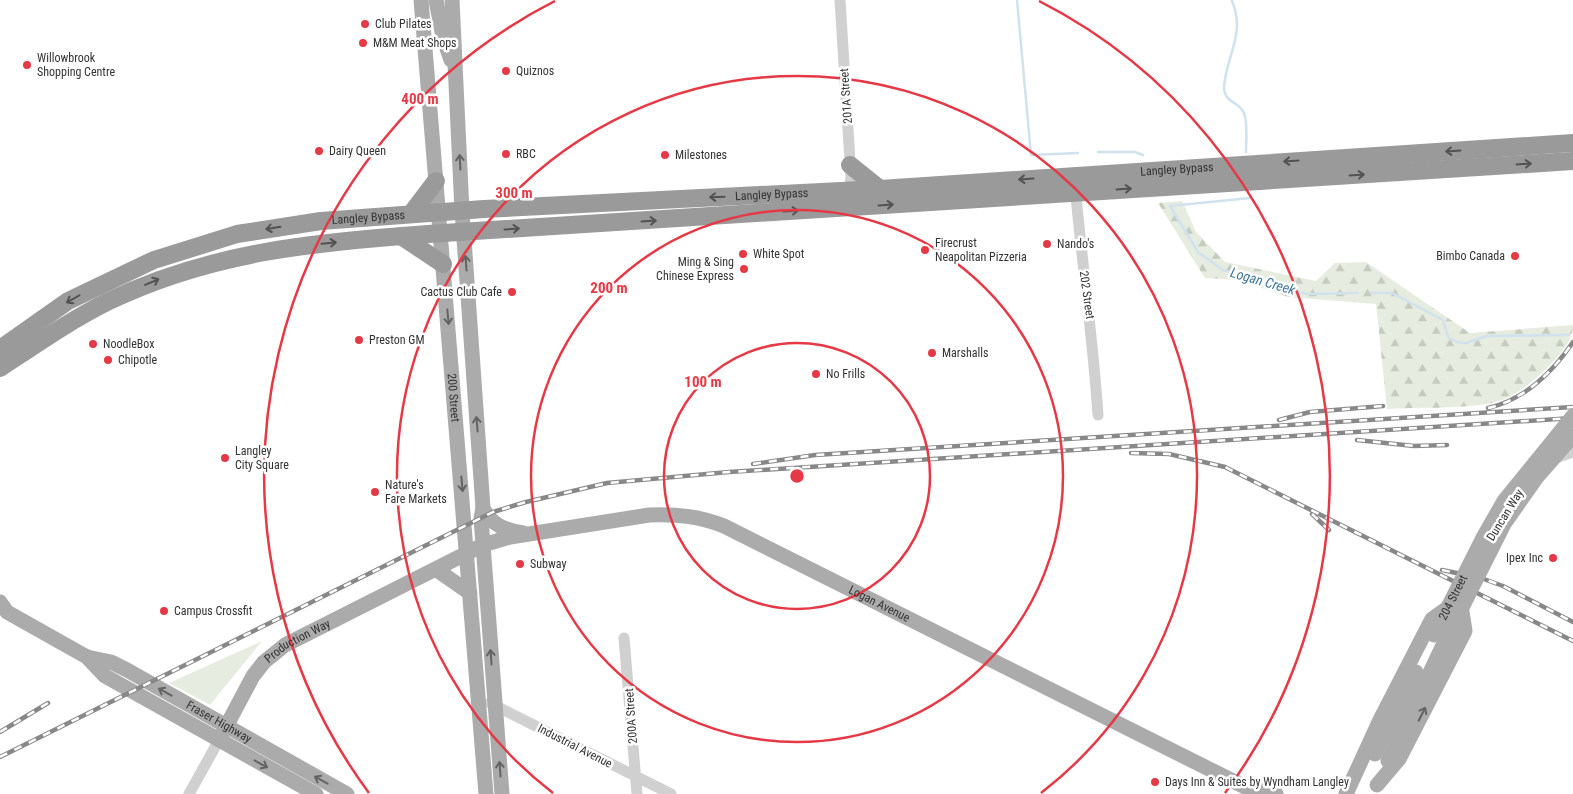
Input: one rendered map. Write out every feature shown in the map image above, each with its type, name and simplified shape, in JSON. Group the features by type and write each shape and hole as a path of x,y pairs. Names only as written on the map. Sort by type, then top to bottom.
{"highway":[{"path":"1565,144 1573,134"},
{"name":"Langley Bypass","path":"0,368 98,307 178,272 242,255 280,248 441,233 837,208 1075,184 1565,144"},
{"name":"Langley Bypass","path":"0,349 68,301 154,260 238,234 321,221 439,212 880,189 1075,184 1573,161"},
{"path":"850,165 880,189"},
{"path":"411,214 436,182"},
{"path":"837,208 849,191"},
{"path":"401,236 443,264"}],"main road":[{"name":"200 Street","path":"421,0 486,794"},
{"path":"436,0 443,37 456,73"},
{"name":"200 Street","path":"452,0 462,211 483,508 481,518 502,794"},
{"name":"204 Street","path":"1375,789 1484,536 1504,501 1573,416"},
{"name":"204 Street","path":"1357,794 1440,638 1504,524 1537,478 1573,436"},
{"path":"483,508 486,515 499,526 530,534"},
{"name":"Logan Avenue","path":"467,552 495,540 649,515 672,514 712,521 1254,792 1266,790 1276,794"},
{"name":"Production Way","path":"223,733 259,669 285,645 437,570 467,552"},
{"path":"437,570 470,593"},
{"path":"1346,794 1380,720 1432,618 1460,600 1465,631 1399,759 1375,789"},
{"name":"Fraser Highway","path":"2,608 86,657 105,676 347,794"},
{"name":"Fraser Highway","path":"86,657 111,662 204,714 223,733 316,794"},
{"path":"204,714 238,705"}],"street":[{"name":"201A Street","path":"840,0 850,165 849,191"},
{"name":"202 Street","path":"1075,184 1085,288 1093,339 1098,416"},
{"name":"Duncan Way","path":"1460,600 1498,520 1518,493 1538,468 1553,459 1573,452"},
{"name":"200A Street","path":"624,638 637,794"},
{"name":"Industrial Avenue","path":"479,698 672,794"},
{"name":"Production Way","path":"189,794 223,733"}],"green space":[{"path":"1182,201 1196,232 1225,262 1316,281 1335,263 1366,262 1470,333 1573,325 1573,331 1563,351 1555,360 1522,389 1497,402 1475,406 1387,409 1376,304 1288,297 1238,280 1205,278 1158,203"},
{"path":"262,641 210,705 169,683"}],"waterway":[{"name":"Logan Creek","path":"1017,0 1031,155 1078,153"},
{"path":"1232,1 1236,13 1236,35 1224,87 1229,99 1242,109 1244,113 1246,152"},
{"name":"Logan Creek","path":"1098,152 1135,152 1143,155"},
{"name":"Logan Creek","path":"1250,198 1170,206 1198,252 1223,270 1307,294 1358,293"},
{"name":"Logan Creek","path":"1371,293 1392,293 1443,320 1448,337 1457,342 1466,343 1487,336 1568,335"}],"railway":[{"path":"1488,408 1514,399 1525,392 1547,374 1573,342"},
{"path":"1279,420 1310,412 1383,406"},
{"path":"753,464 815,455 1573,407"},
{"path":"0,757 493,512 526,502 607,483 729,472 1573,418"},
{"path":"1357,440 1414,446 1447,445"},
{"path":"1131,453 1169,454 1225,467 1573,641"},
{"path":"1312,514 1329,530"},
{"path":"1442,570 1481,578 1503,586 1573,622"},
{"path":"0,732 48,703"}],"place":[{"name":"Club Pilates","path":"365,24"},
{"name":"M&M Meat Shops","path":"363,43"},
{"name":"Willowbrook Shopping Centre","path":"27,65"},
{"name":"Quiznos","path":"506,71"},
{"name":"Dairy Queen","path":"319,151"},
{"name":"RBC","path":"506,154"},
{"name":"Milestones","path":"665,155"},
{"name":"Nando's","path":"1047,244"},
{"name":"Firecrust Neapolitan Pizzeria","path":"925,250"},
{"name":"White Spot","path":"743,254"},
{"name":"Bimbo Canada","path":"1515,256"},
{"name":"Ming & Sing Chinese Express","path":"744,269"},
{"name":"Cactus Club Cafe","path":"512,292"},
{"name":"Preston GM","path":"359,340"},
{"name":"NoodleBox","path":"93,344"},
{"name":"Marshalls","path":"932,353"},
{"name":"Chipotle","path":"108,360"},
{"name":"No Frills","path":"816,374"},
{"name":"Langley City Square","path":"225,458"},
{"name":"Nature's Fare Markets","path":"375,492"},
{"name":"Ipex Inc","path":"1553,558"},
{"name":"Subway","path":"520,564"},
{"name":"Campus Crossfit","path":"164,611"},
{"name":"Days Inn & Suites by Wyndham Langley","path":"1155,782"}]}
